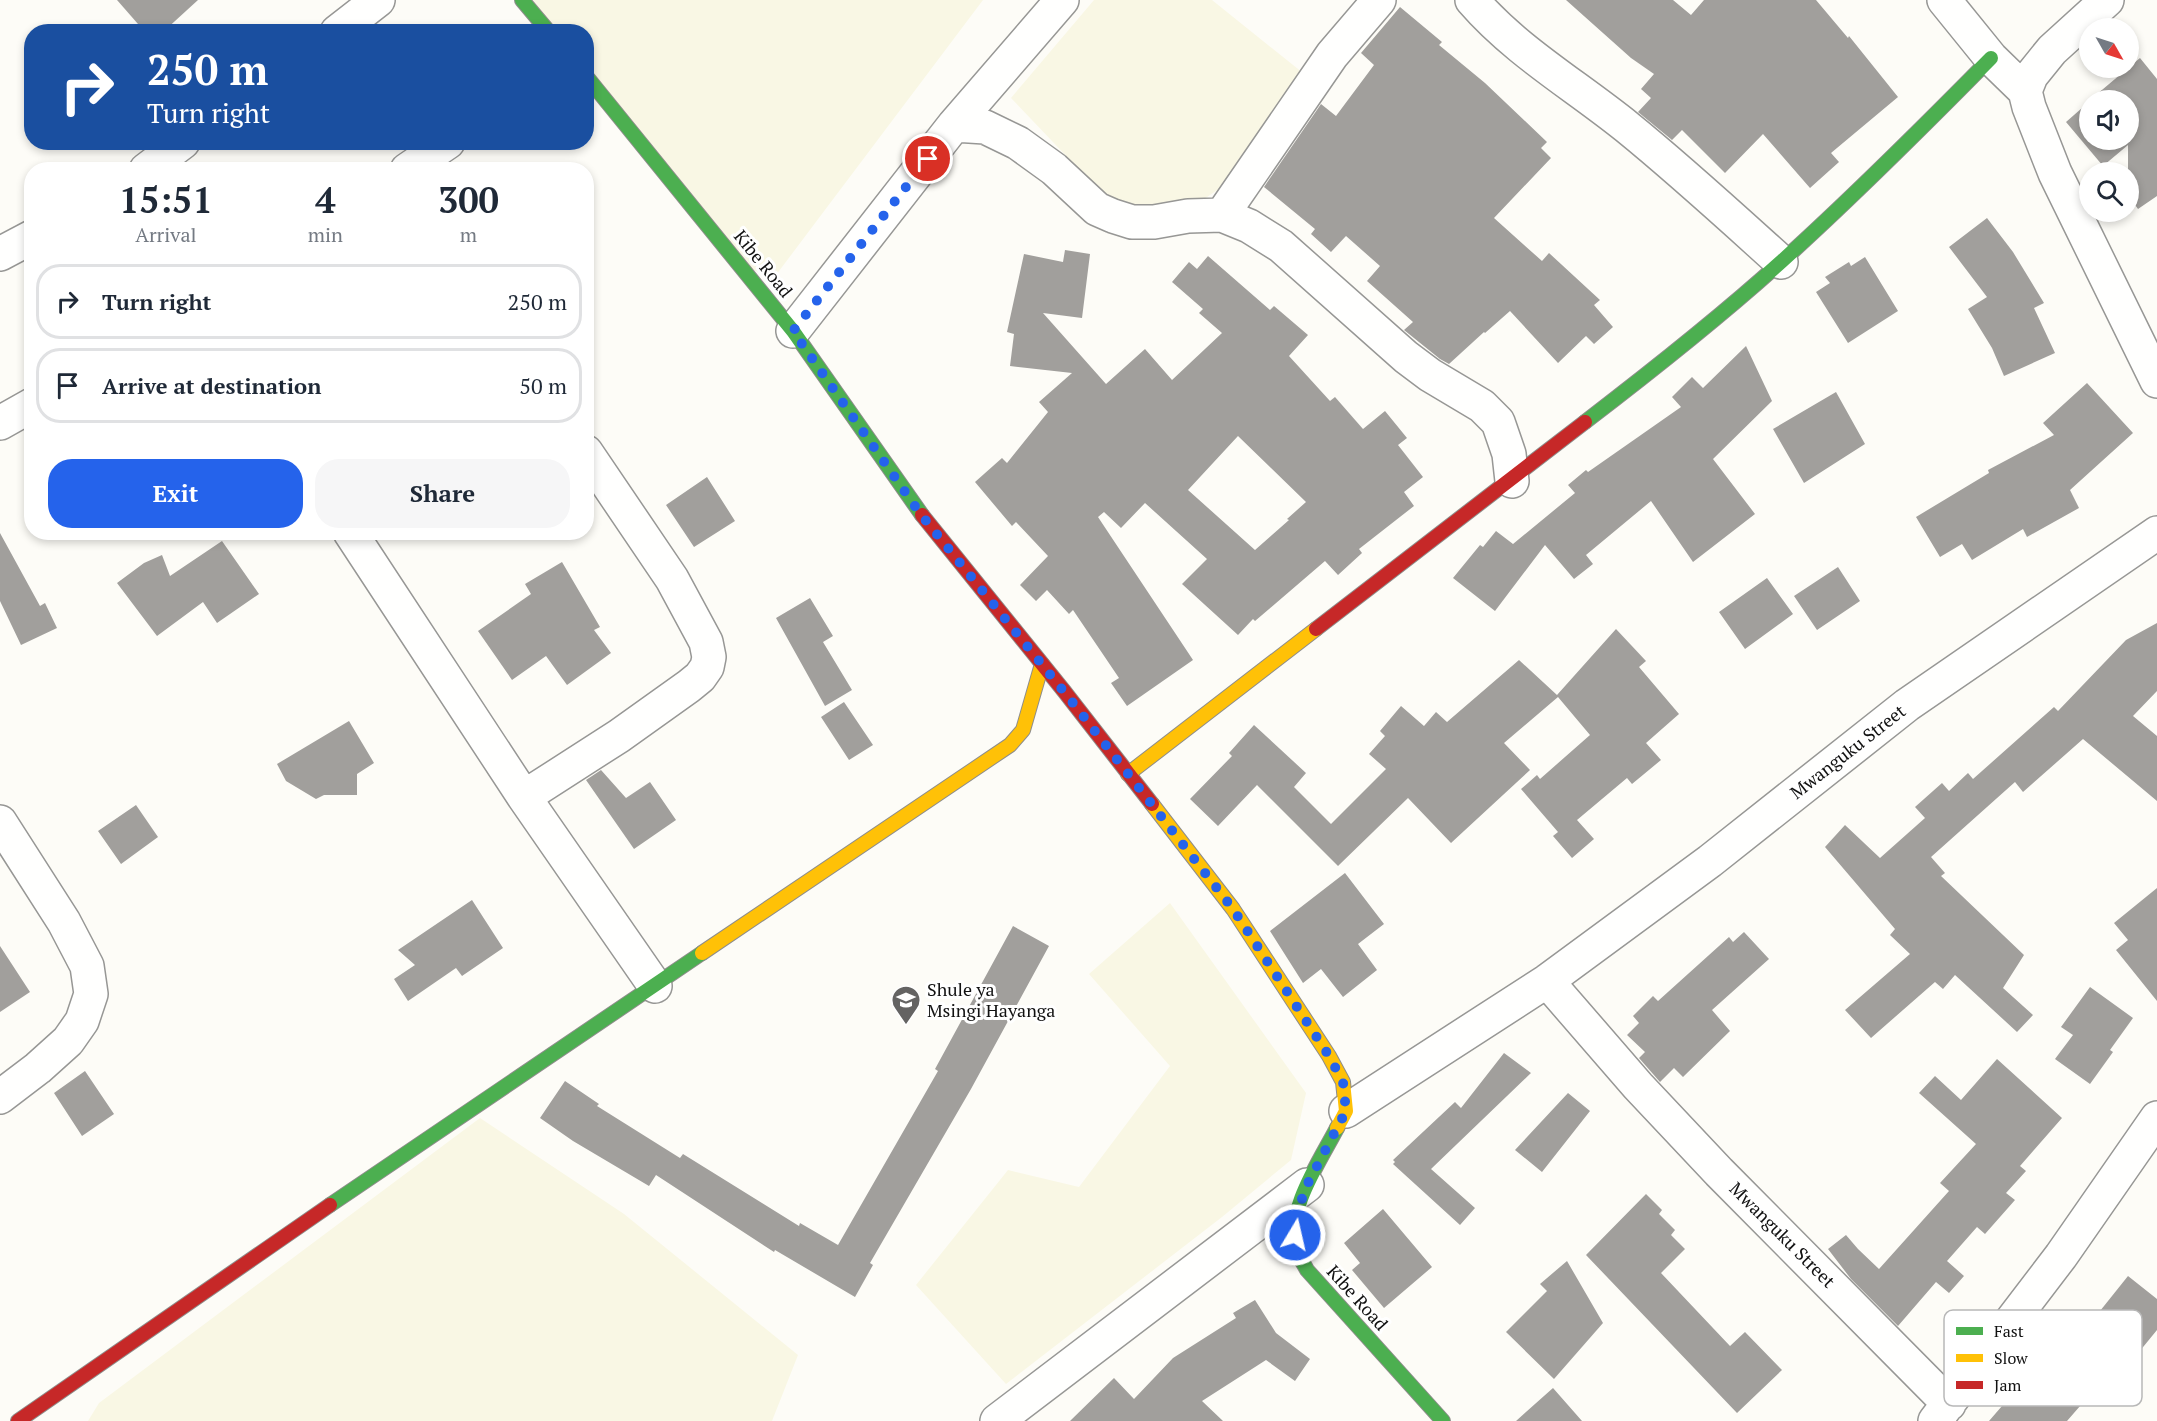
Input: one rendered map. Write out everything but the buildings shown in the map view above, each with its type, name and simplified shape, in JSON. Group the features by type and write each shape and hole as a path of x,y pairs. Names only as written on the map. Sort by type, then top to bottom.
{"street":[{"path":"347,24 378,0"},
{"path":"522,0 542,24"},
{"path":"793,331 954,125 1062,0"},
{"path":"1222,215 1332,55 1379,0"},
{"path":"1472,0 1519,46 1626,127 1780,262"},
{"path":"1944,0 1990,58 2025,91 2055,174 2157,381"},
{"path":"2025,91 2031,76 2052,50 2107,0"},
{"path":"1128,774 1512,481 1674,354 1780,262 1884,166 1990,58"},
{"name":"Kibe Road","path":"594,86 793,331 919,512 1042,664 1233,909 1301,1010 1343,1082 1346,1111 1307,1185 1294,1221 1296,1249 1307,1270 1443,1421"},
{"path":"954,125 985,127 1018,143 1054,169 1097,209 1113,216 1132,222 1154,222 1188,216 1222,215 1249,226 1281,246 1406,357 1430,375 1482,406 1501,429 1509,454 1512,481"},
{"path":"157,162 172,150"},
{"path":"419,162 436,150"},
{"path":"0,254 24,241"},
{"path":"0,423 24,410"},
{"path":"524,797 619,736 689,686 707,667 709,657 706,642 672,579 594,464"},
{"name":"Mwanguku Street","path":"1346,1111 1547,981 1710,861 1907,705 2157,533"},
{"path":"355,540 524,797 655,986"},
{"path":"18,1421 299,1226 1017,739 1023,730 1042,664"},
{"path":"0,822 64,922 87,966 91,994 82,1021 68,1041 0,1097"},
{"name":"Mwanguku Street","path":"1547,981 1638,1086 1942,1413"},
{"path":"2020,1310 2061,1256 2157,1118"},
{"path":"998,1421 1307,1185"}],"shaded area":[{"path":"531,0 983,0 776,275 740,268 594,80 594,24 550,24"},
{"path":"1094,0 1212,0 1308,77 1229,182 1191,208 1112,204 1011,98"},
{"path":"1170,903 1306,1093 1291,1160 1222,1217 1006,1384 916,1285 1008,1170 1079,1187 1170,1066 1089,974"},
{"path":"480,1118 624,1214 798,1355 772,1421 88,1421 99,1403"}],"traffic: fast":[{"path":"522,0 542,24"},
{"path":"1585,422 1734,303 1782,261 1888,161 1991,58"},
{"path":"594,86 793,331 922,515"},
{"path":"330,1205 702,953"},
{"path":"1337,1128 1300,1203 1295,1219 1294,1234 1297,1252 1307,1270 1443,1421"}],"traffic: slow":[{"path":"1128,774 1316,629"},
{"path":"702,953 1010,745 1023,730 1042,664"},
{"path":"1152,804 1233,909 1329,1056 1343,1082 1346,1111 1337,1128"}],"traffic: jam":[{"path":"1316,629 1585,422"},
{"path":"922,515 1152,804"},
{"path":"18,1421 330,1205"}],"place":[{"name":"Shule ya Msingi Hayanga","path":"906,1026"}],"route":[{"path":"928,159 793,331 919,512 1077,708 1233,909 1329,1056 1343,1082 1346,1111 1307,1185 1294,1221 1295,1235"}]}
